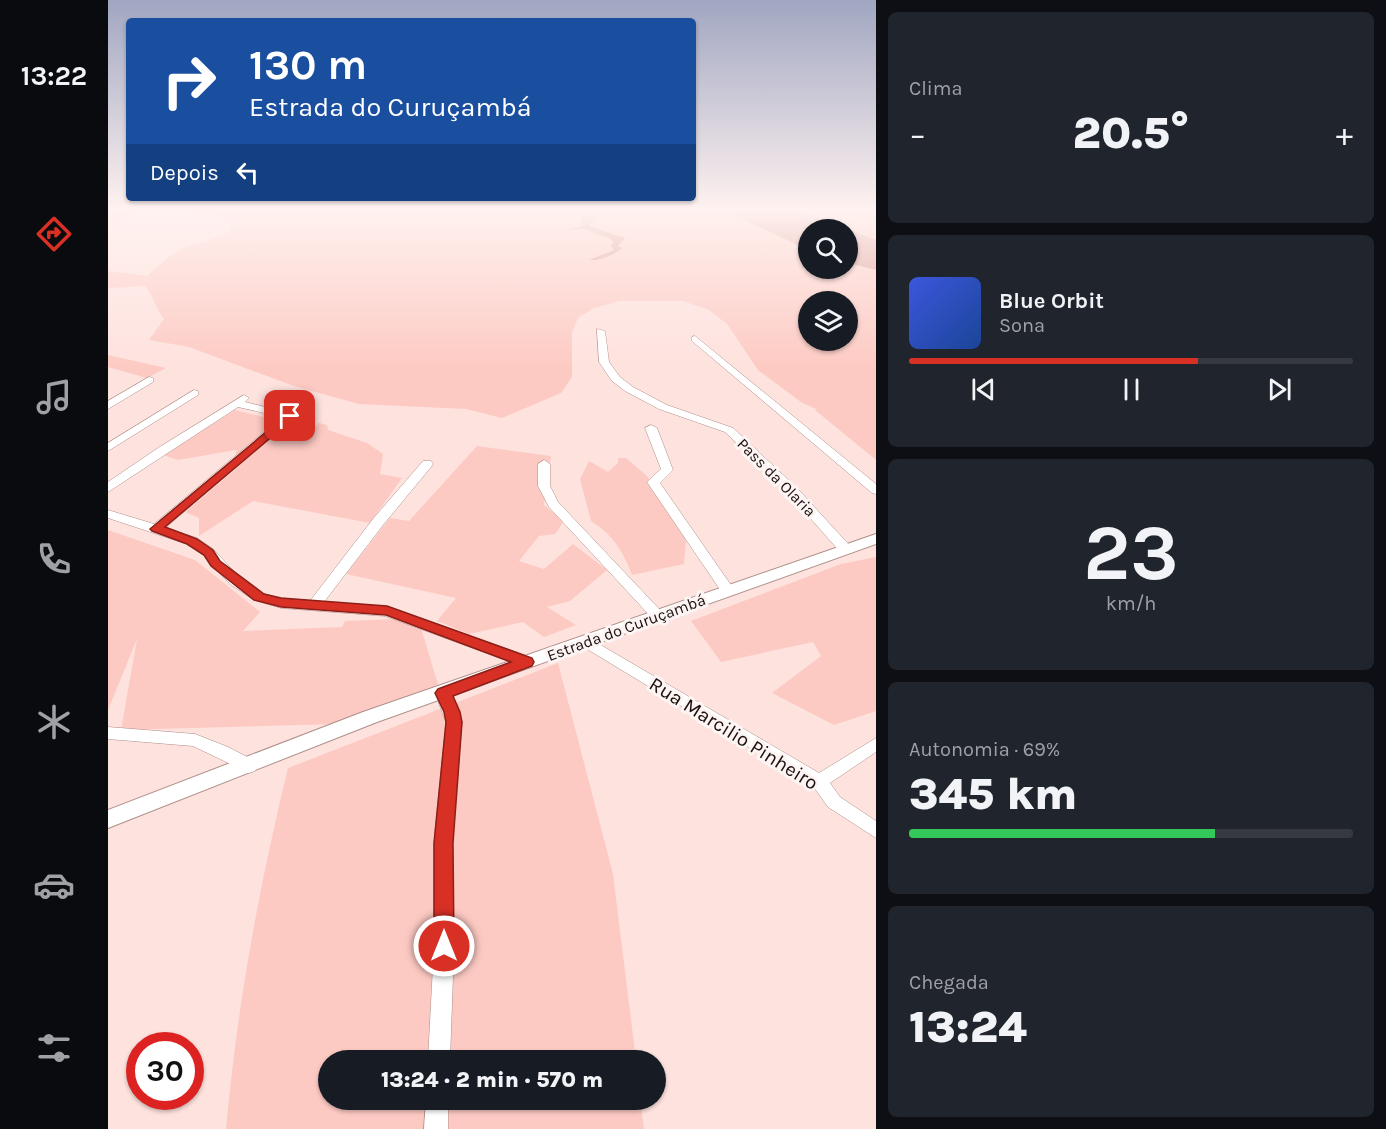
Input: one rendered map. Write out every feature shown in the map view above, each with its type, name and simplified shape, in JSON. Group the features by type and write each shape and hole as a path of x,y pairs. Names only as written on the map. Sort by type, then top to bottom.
{"street":[{"name":"Pass da Olaria","path":"600,331 604,362 616,379 629,389 663,407 729,430 793,491 846,550"},
{"path":"695,339 876,490"},
{"path":"108,406 149,380"},
{"path":"108,448 194,393"},
{"path":"108,488 162,450 247,396"},
{"path":"156,529 290,416 236,403"},
{"path":"651,428 667,470 653,482 728,591"},
{"path":"314,605 378,522 428,464"},
{"path":"544,464 544,486 553,504 657,615"},
{"path":"108,514 156,529 200,547 235,581 259,597 281,603 387,610 527,662"},
{"name":"Estrada do Curuçambá","path":"108,819 370,717 876,539"},
{"name":"Rua Marcilio Pinheiro","path":"587,642 819,781 834,802 876,831"},
{"path":"439,1050 444,946 443,843 454,722 443,693"},
{"path":"108,733 195,740 249,766"},
{"path":"819,781 876,744"},
{"path":"435,1129 436,1110"}],"shaded area":[{"path":"163,263 798,263 798,279 858,279 858,266 876,270 876,460 815,410 818,410 801,402 758,370 727,324 709,310 683,301 620,301 594,308 578,318 572,332 572,377 561,393 502,418 466,409 359,404 294,386 189,347 149,340 164,319 153,298 145,286 108,288 108,271 147,276"},
{"path":"858,263 876,263 876,270 858,266"},
{"path":"108,355 166,368 147,378 108,367"},
{"path":"235,410 312,429 319,423 327,425 328,430 367,443 383,454 380,474 402,478 370,523 253,501 199,536 199,518 185,512 235,470 236,450 178,460 163,455"},
{"path":"477,446 551,456 544,505 564,521 555,534 539,536 519,561 544,569 573,544 607,570 570,601 547,607 576,625 544,637 523,622 469,634 437,621 456,598 346,574 390,518 409,521"},
{"path":"618,458 626,458 647,476 686,540 684,564 632,575 616,544 591,521 580,479 589,461 608,472 618,463"},
{"path":"108,530 195,560 260,612 243,631 342,627 345,621 397,619 421,628 440,691 338,724 121,730 137,639 108,710"},
{"path":"876,557 876,711 834,725 772,693 821,656 813,642 721,662 691,621 841,564"},
{"path":"558,663 613,874 635,1050 318,1050 318,1110 641,1110 644,1129 226,1129 236,1038 250,947 288,768"}],"route":[{"path":"290,416 156,529 192,542 208,552 235,581 259,597 281,603 387,610 527,662 443,693 454,722 443,843 444,946"}]}
